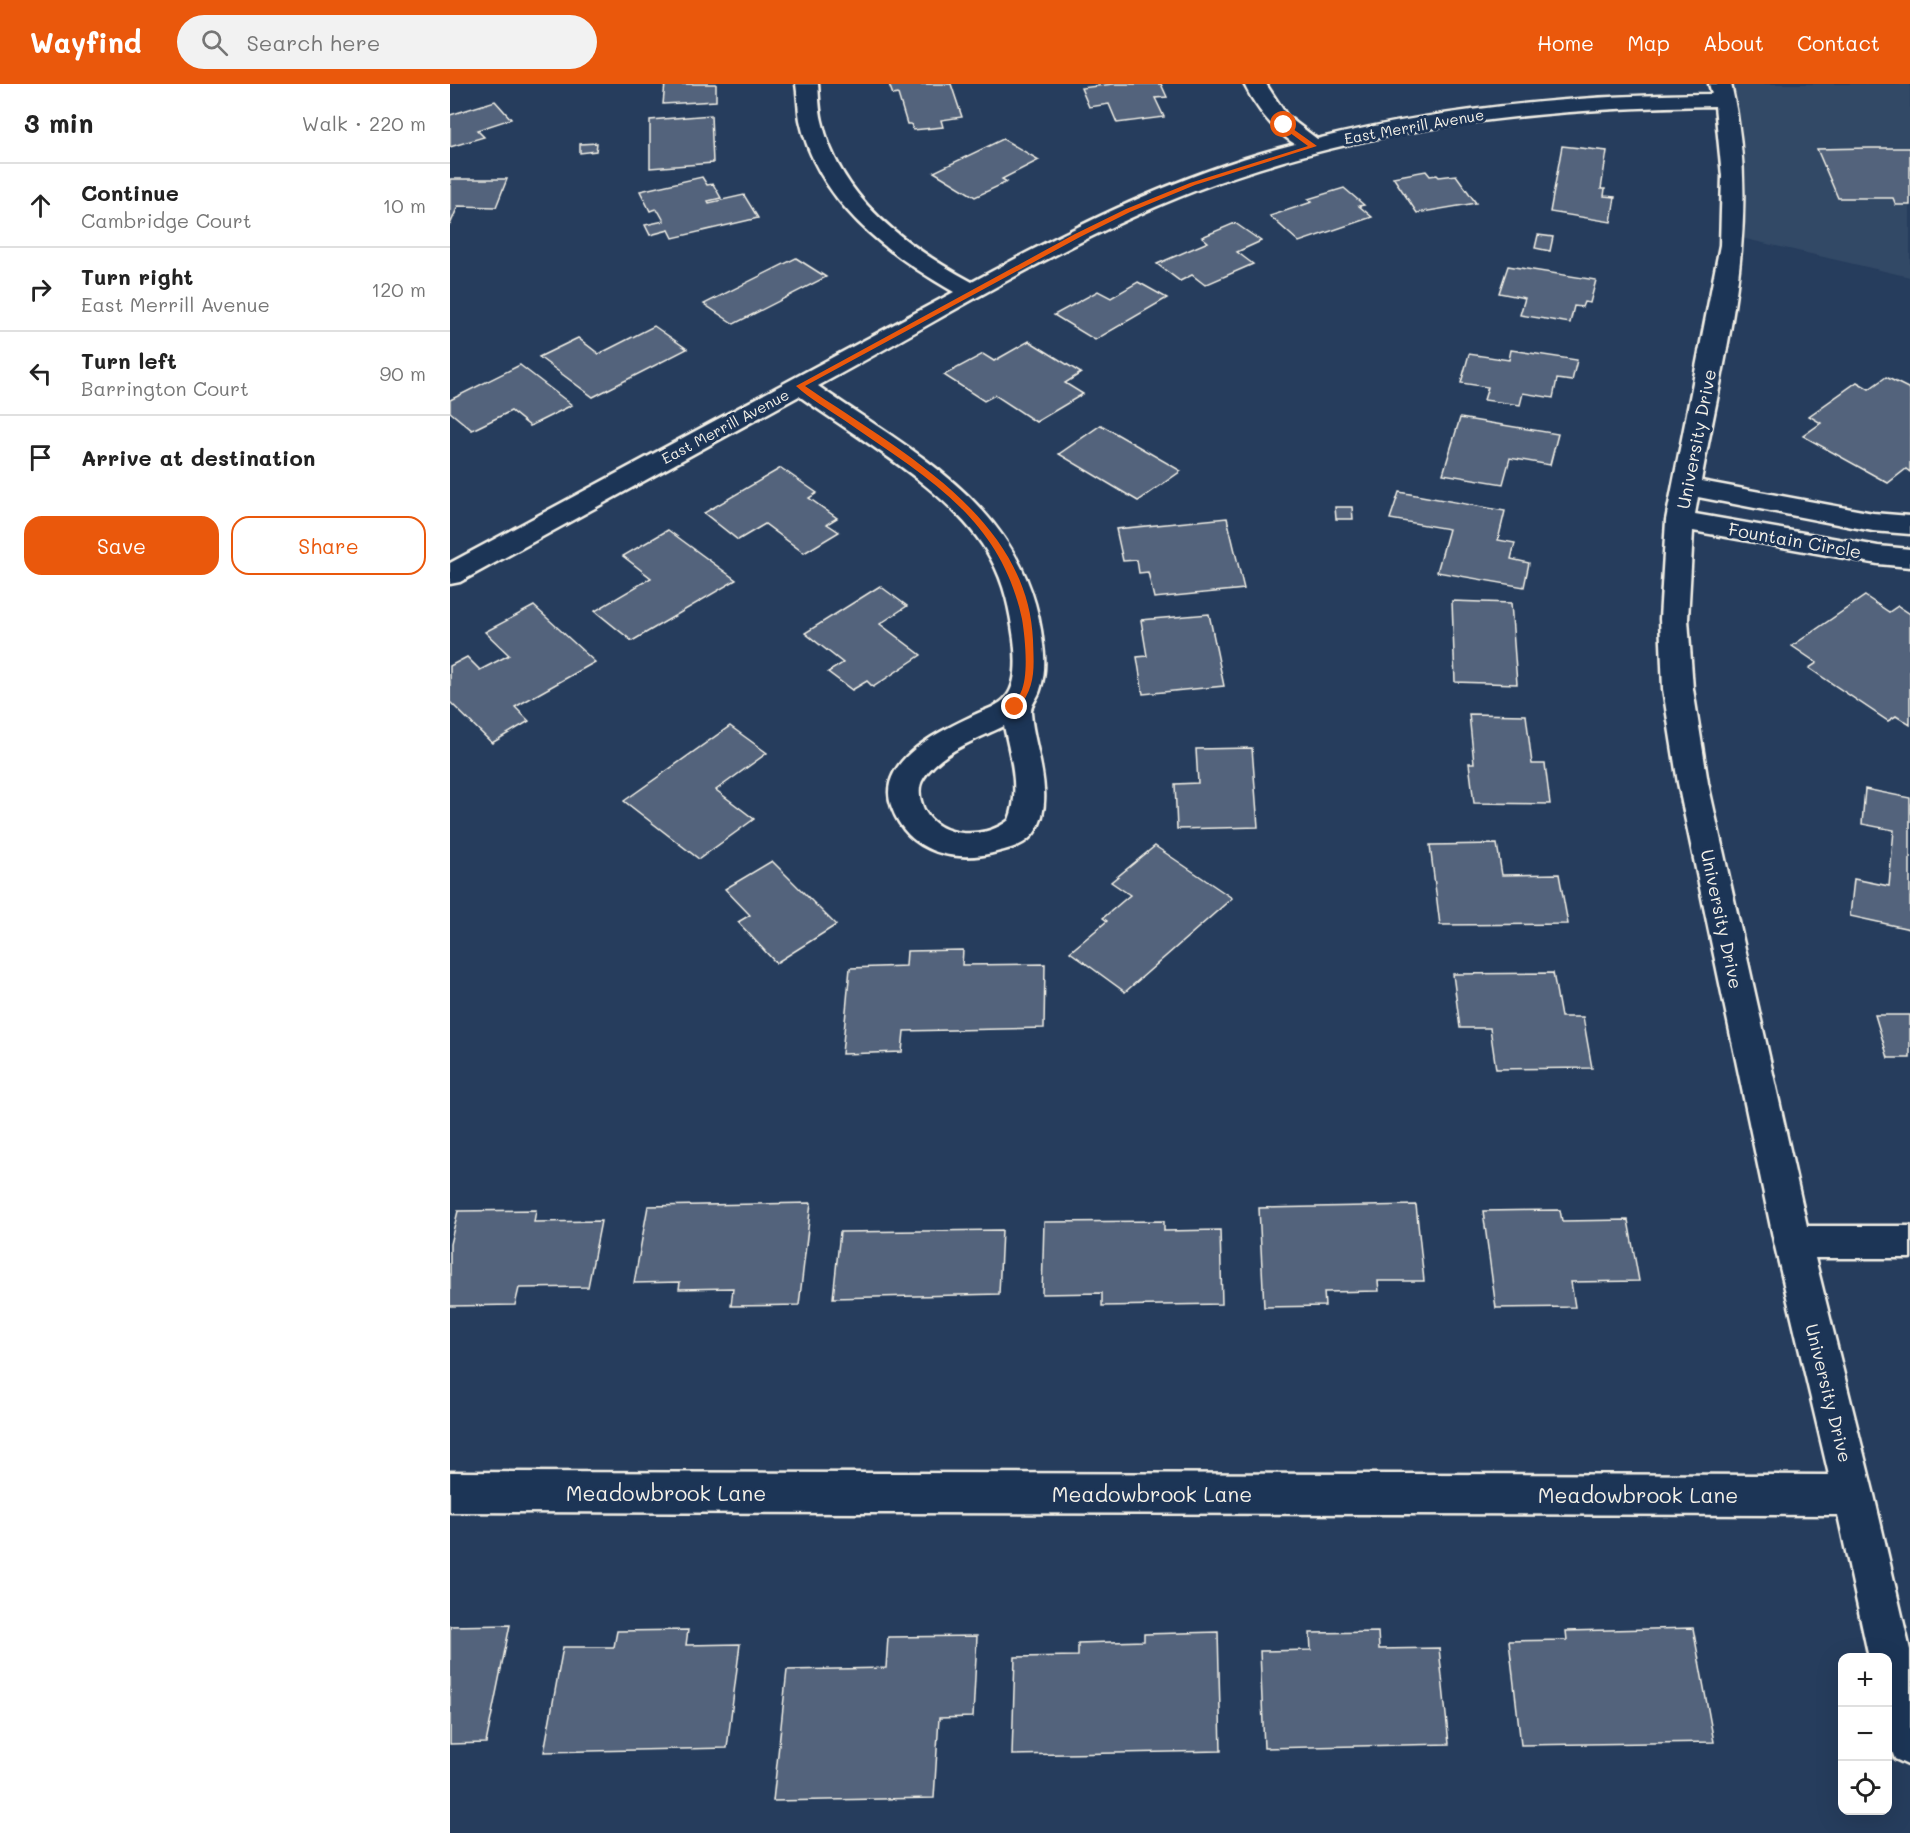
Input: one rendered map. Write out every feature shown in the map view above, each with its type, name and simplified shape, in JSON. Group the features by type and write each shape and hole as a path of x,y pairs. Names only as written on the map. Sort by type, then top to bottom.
{"street":[{"path":"807,84 807,106 814,139 830,173 846,196 871,224 898,246 928,268 972,292"},
{"path":"1255,84 1275,116 1294,134 1314,146"},
{"name":"East Merrill Avenue","path":"450,575 972,292 1128,211 1223,174 1314,146 1427,121 1514,109 1722,92"},
{"name":"University Drive","path":"1722,92 1734,176 1733,236 1729,268 1680,520 1674,620 1678,689 1683,725 1792,1242 1854,1495 1910,1744"},
{"path":"800,386 936,481 975,516 999,547 1020,592 1028,631 1029,661 1026,692 1015,707 944,743 915,767 906,780 904,800 911,817 921,831 940,842 963,844 992,842 1015,834 1027,818 1031,795 1015,707"},
{"name":"Fountain Circle","path":"1688,487 1873,522 1910,525"},
{"name":"Fountain Circle","path":"1680,520 1878,555 1910,558"},
{"path":"1792,1242 1910,1242"},
{"name":"Meadowbrook Lane","path":"450,1492 1854,1495"}],"shaded area":[{"path":"1720,84 1910,84 1910,277 1733,236"}],"building":[{"path":"665,84 716,84 716,101 663,104"},
{"path":"889,84 951,84 962,117 941,120 943,127 913,130 911,124 907,124 898,94 893,95"},
{"path":"1113,84 1161,84 1167,97 1155,98 1164,117 1117,123 1109,104 1089,107 1081,88"},
{"path":"495,101 511,119 477,130 484,137 450,147 450,115"},
{"path":"711,115 713,163 650,168 650,120"},
{"path":"1003,139 1039,160 1002,179 1007,182 975,197 934,172"},
{"path":"597,143 596,151 580,153 580,144"},
{"path":"1562,146 1607,151 1601,189 1605,189 1604,196 1615,197 1611,222 1550,212"},
{"path":"1910,148 1910,205 1896,205 1893,198 1838,198 1817,149"},
{"path":"1426,171 1430,176 1456,175 1476,203 1417,213 1393,177"},
{"path":"702,177 707,185 713,184 721,198 708,201 709,203 744,195 758,218 673,238 669,230 650,235 645,225 664,221 655,209 650,211 640,191"},
{"path":"450,179 507,179 496,207 458,206 450,225"},
{"path":"1344,188 1364,205 1359,206 1372,217 1299,242 1270,216 1312,202 1308,199"},
{"path":"1235,223 1261,241 1237,252 1253,264 1205,285 1192,275 1180,281 1157,264 1208,242 1202,237"},
{"path":"1538,235 1553,237 1550,251 1535,248"},
{"path":"796,258 826,277 734,324 704,304"},
{"path":"1508,266 1596,280 1590,303 1584,302 1582,307 1574,306 1570,323 1520,315 1525,298 1499,293"},
{"path":"1138,282 1167,298 1095,340 1054,315 1098,291 1111,298"},
{"path":"654,326 687,349 593,397 539,357 578,338 599,354"},
{"path":"1029,341 1081,373 1065,383 1083,394 1036,422 995,395 984,401 944,375 983,354 994,361"},
{"path":"1511,350 1577,360 1572,381 1557,379 1553,398 1523,393 1520,405 1484,400 1488,387 1461,383 1469,354 1509,360"},
{"path":"520,365 572,405 530,426 511,411 472,430 450,412 450,400"},
{"path":"1886,377 1910,389 1910,472 1906,469 1888,483 1803,436 1821,423 1809,416 1857,382 1869,389"},
{"path":"1460,418 1558,434 1550,465 1510,458 1503,484 1443,474"},
{"path":"1101,425 1181,471 1138,501 1059,454"},
{"path":"781,468 817,493 809,498 837,518 827,524 839,532 804,553 765,524 738,540 704,513"},
{"path":"1399,492 1505,511 1498,540 1515,543 1511,559 1529,563 1524,587 1437,572 1449,529 1390,519"},
{"path":"1335,507 1352,507 1353,519 1336,519"},
{"path":"1227,518 1244,589 1154,598 1148,572 1139,573 1137,560 1123,561 1116,529"},
{"path":"668,530 736,580 632,641 595,611 651,578 623,556"},
{"path":"880,586 907,606 880,624 921,655 873,687 867,681 852,690 828,672 843,663 805,633"},
{"path":"1865,596 1889,612 1898,606 1910,614 1910,725 1896,716 1888,721 1809,668 1817,663 1792,646"},
{"path":"1452,601 1511,603 1517,684 1455,682"},
{"path":"534,606 595,662 515,707 529,721 492,743 450,702 450,666 467,657 480,670 509,655 485,632"},
{"path":"1209,614 1224,686 1143,694 1137,657 1147,656 1141,620"},
{"path":"1469,714 1526,715 1532,764 1545,764 1550,804 1474,803 1469,763 1474,763"},
{"path":"730,726 767,753 716,790 754,819 699,859 624,801"},
{"path":"1252,748 1258,827 1177,829 1175,784 1198,783 1196,749"},
{"path":"1865,789 1910,798 1910,929 1850,916 1854,879 1889,886 1894,830 1862,824"},
{"path":"1497,844 1502,875 1559,874 1568,924 1440,925 1430,845"},
{"path":"1155,846 1232,898 1125,992 1070,952 1107,921 1103,918 1130,895 1111,882"},
{"path":"772,861 836,925 776,963 738,922 750,915 725,889"},
{"path":"963,950 962,965 1045,964 1044,1028 904,1031 902,1052 842,1054 850,968 906,966 907,951"},
{"path":"1553,973 1561,1017 1583,1017 1592,1068 1496,1069 1490,1028 1460,1028 1453,974"},
{"path":"1875,1015 1910,1015 1910,1058 1888,1058"},
{"path":"811,1203 799,1305 731,1306 733,1288 679,1289 680,1282 634,1283 648,1206"},
{"path":"1416,1205 1424,1281 1378,1281 1379,1291 1324,1292 1325,1306 1264,1307 1259,1208"},
{"path":"536,1210 534,1222 601,1221 588,1287 519,1288 515,1305 450,1306 450,1244 458,1211"},
{"path":"1560,1210 1562,1221 1628,1220 1639,1281 1571,1282 1575,1307 1496,1308 1483,1211"},
{"path":"1164,1221 1164,1231 1220,1230 1222,1304 1102,1306 1102,1293 1042,1294 1044,1222"},
{"path":"1002,1230 999,1294 833,1298 840,1232"},
{"path":"510,1625 486,1743 450,1744 450,1626"},
{"path":"1693,1628 1714,1742 1521,1745 1509,1641 1567,1640 1566,1631"},
{"path":"688,1630 686,1645 740,1644 727,1748 544,1752 563,1647 614,1647 617,1631"},
{"path":"1218,1632 1221,1751 1012,1755 1015,1657 1078,1656 1078,1643 1144,1641 1144,1634"},
{"path":"1378,1632 1379,1649 1439,1648 1449,1744 1264,1748 1260,1651 1311,1650 1310,1633"},
{"path":"977,1636 973,1717 939,1718 934,1798 773,1801 787,1670 886,1668 888,1637"}],"route":[{"path":"1015,707 1026,692 1028,682 1028,631 1020,592 999,547 975,516 936,481 800,386 1078,235 1128,211 1233,170 1314,146 1305,142 1284,125"}]}
